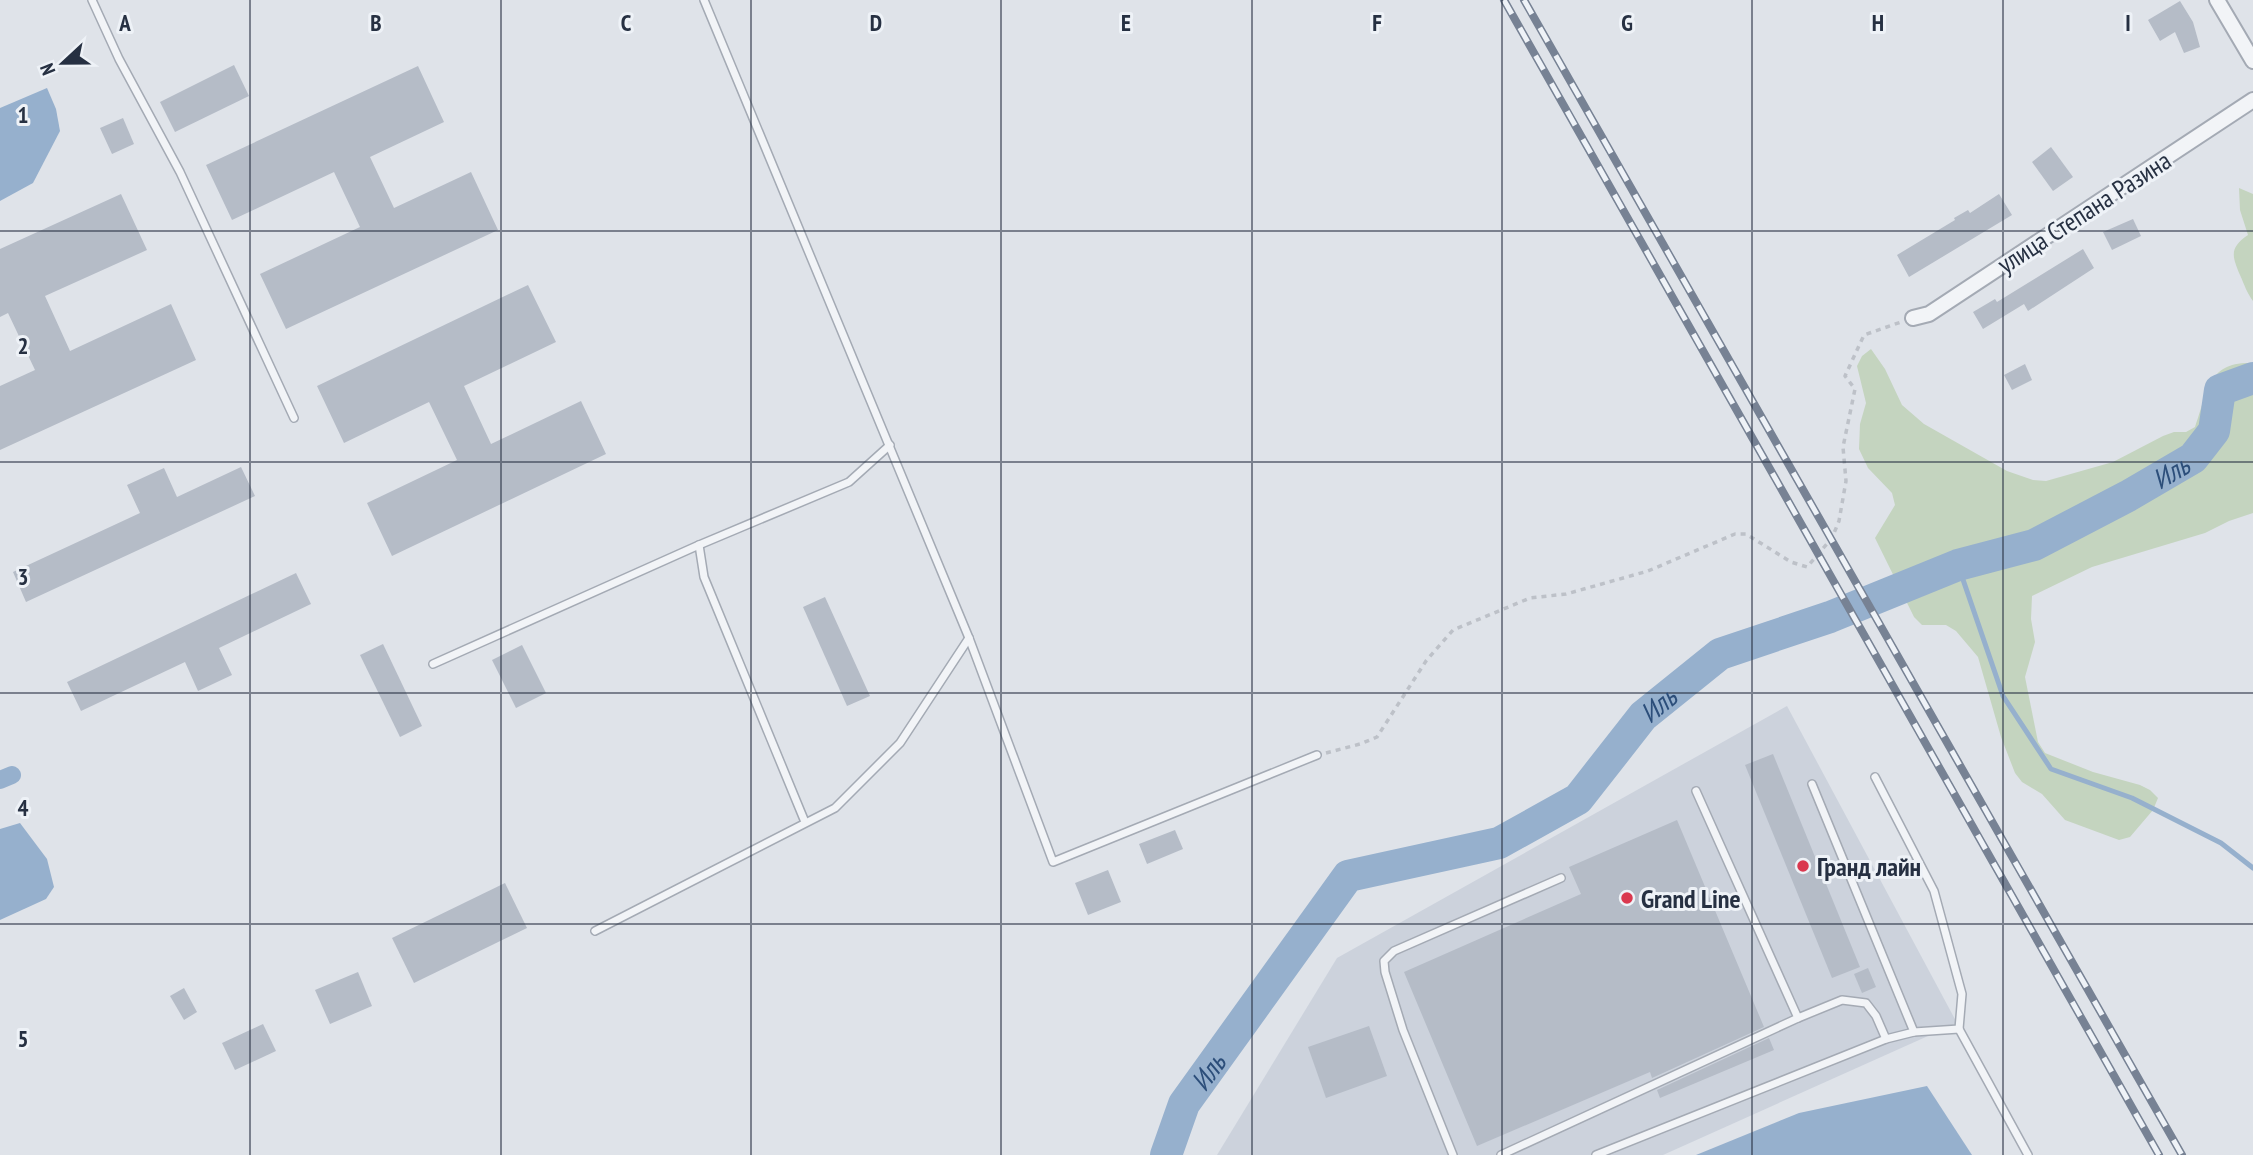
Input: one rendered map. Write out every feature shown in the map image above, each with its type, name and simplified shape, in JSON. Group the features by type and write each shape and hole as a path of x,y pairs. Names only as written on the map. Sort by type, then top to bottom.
{"street":[{"path":"2217,0 2253,61"},
{"name":"улица Степана Разина","path":"1913,318 1929,314 2253,100"}],"lane":[{"path":"92,0 119,59 180,172 294,418"},
{"path":"704,0 969,638 1053,862 1317,755"},
{"path":"433,664 699,545 849,482 890,445"},
{"path":"699,545 704,577 805,822"},
{"path":"595,930 835,808 900,743 969,638"},
{"path":"1875,777 1934,891 1962,994 1959,1029 2028,1155"},
{"path":"1812,784 1914,1032"},
{"path":"1696,791 1798,1018"},
{"path":"1453,1155 1403,1030 1384,961 1394,951 1561,878"},
{"path":"1501,1155 1842,1000 1866,1003 1886,1039"},
{"path":"1595,1155 1886,1039 1914,1032 1959,1029"}],"path":[{"path":"1317,755 1377,737 1426,662 1453,630 1530,598 1566,594 1648,570 1735,534 1746,534 1791,562 1807,567 1832,538 1842,509 1846,481 1843,447 1855,388 1845,376 1850,360 1864,335 1913,318"}],"shaded area":[{"path":"1787,706 1957,1023 1663,1155 1217,1155 1337,958"}],"green space":[{"path":"2239,188 2253,194 2253,301 2234,257 2235,248 2248,235 2240,210"},
{"path":"1871,349 1885,369 1902,405 1924,424 2007,471 2033,480 2046,481 2113,462 2163,436 2186,432 2195,427 2207,391 2218,373 2226,367 2253,363 2253,513 2205,533 2092,567 2032,596 2031,619 2035,642 2025,677 2038,742 2045,753 2093,772 2140,785 2158,798 2153,810 2130,837 2119,840 2065,820 2042,794 2022,782 2015,773 2001,737 1978,657 1956,631 1946,625 1922,625 1914,617 1875,538 1895,505 1892,493 1868,468 1859,449 1860,424 1866,403 1857,366 1862,356"}],"water":[{"path":"47,88 56,109 60,131 33,183 0,201 0,108"},
{"path":"20,823 47,859 54,887 46,899 0,920 0,829"},
{"path":"1927,1086 1972,1155 1696,1155 1799,1113"}],"building":[{"path":"2180,1 2193,22 2200,47 2184,53 2175,32 2160,41 2148,20"},
{"path":"234,65 249,96 175,132 160,102"},
{"path":"418,66 444,122 370,157 394,208 471,172 498,230 286,329 260,274 360,227 334,172 232,220 206,165"},
{"path":"123,118 134,144 112,154 100,128"},
{"path":"2051,147 2073,177 2053,191 2032,162"},
{"path":"121,194 147,250 45,296 70,351 171,304 196,360 0,450 0,386 35,370 8,313 0,317 0,249"},
{"path":"1999,194 2012,215 1909,277 1897,255 1955,220 1954,218 1968,210 1970,213"},
{"path":"2133,219 2141,236 2112,250 2103,232"},
{"path":"2083,249 2094,268 2028,311 2024,304 1983,329 1973,312 1995,299 1997,302"},
{"path":"528,285 556,342 464,386 491,444 581,401 606,454 392,556 367,503 457,460 429,402 344,443 317,386"},
{"path":"2025,364 2032,380 2012,390 2004,375"},
{"path":"241,467 255,496 26,602 13,572 140,513 127,485 164,468 177,497"},
{"path":"296,573 311,604 219,648 232,675 198,691 185,662 81,711 67,682"},
{"path":"825,597 870,696 847,706 803,607"},
{"path":"383,644 422,726 400,737 360,655"},
{"path":"522,645 546,693 516,708 492,660"},
{"name":"Гранд лайн","path":"1773,754 1860,967 1832,978 1745,765"},
{"path":"1677,820 1764,1027 1652,1078 1650,1072 1477,1146 1404,972 1581,894 1569,867"},
{"path":"1175,830 1183,849 1147,864 1139,844"},
{"path":"1108,870 1121,902 1088,915 1075,883"},
{"path":"505,883 527,928 414,983 392,938"},
{"path":"1868,968 1876,987 1862,993 1854,974"},
{"path":"358,972 372,1006 330,1024 315,990"},
{"path":"184,988 197,1012 184,1020 170,996"},
{"path":"263,1024 276,1051 235,1070 222,1043"},
{"path":"1369,1026 1387,1076 1326,1098 1308,1047"},
{"path":"1769,1038 1774,1050 1660,1098 1657,1090"}],"waterway":[{"name":"Иль","path":"1166,1155 1184,1104 1348,876 1499,843 1578,799 1643,716 1720,654 1830,617 1958,565 2034,545 2128,496 2193,458 2214,431 2220,390 2253,378"},
{"path":"1958,565 2003,696 2051,769 2132,798 2221,843 2253,868"},
{"path":"0,780 12,775"}],"railway":[{"path":"1504,0 2159,1155"},
{"path":"1524,0 2182,1155"}],"place":[{"name":"Гранд лайн","path":"1803,866"},
{"name":"Grand Line","path":"1627,898"}]}
